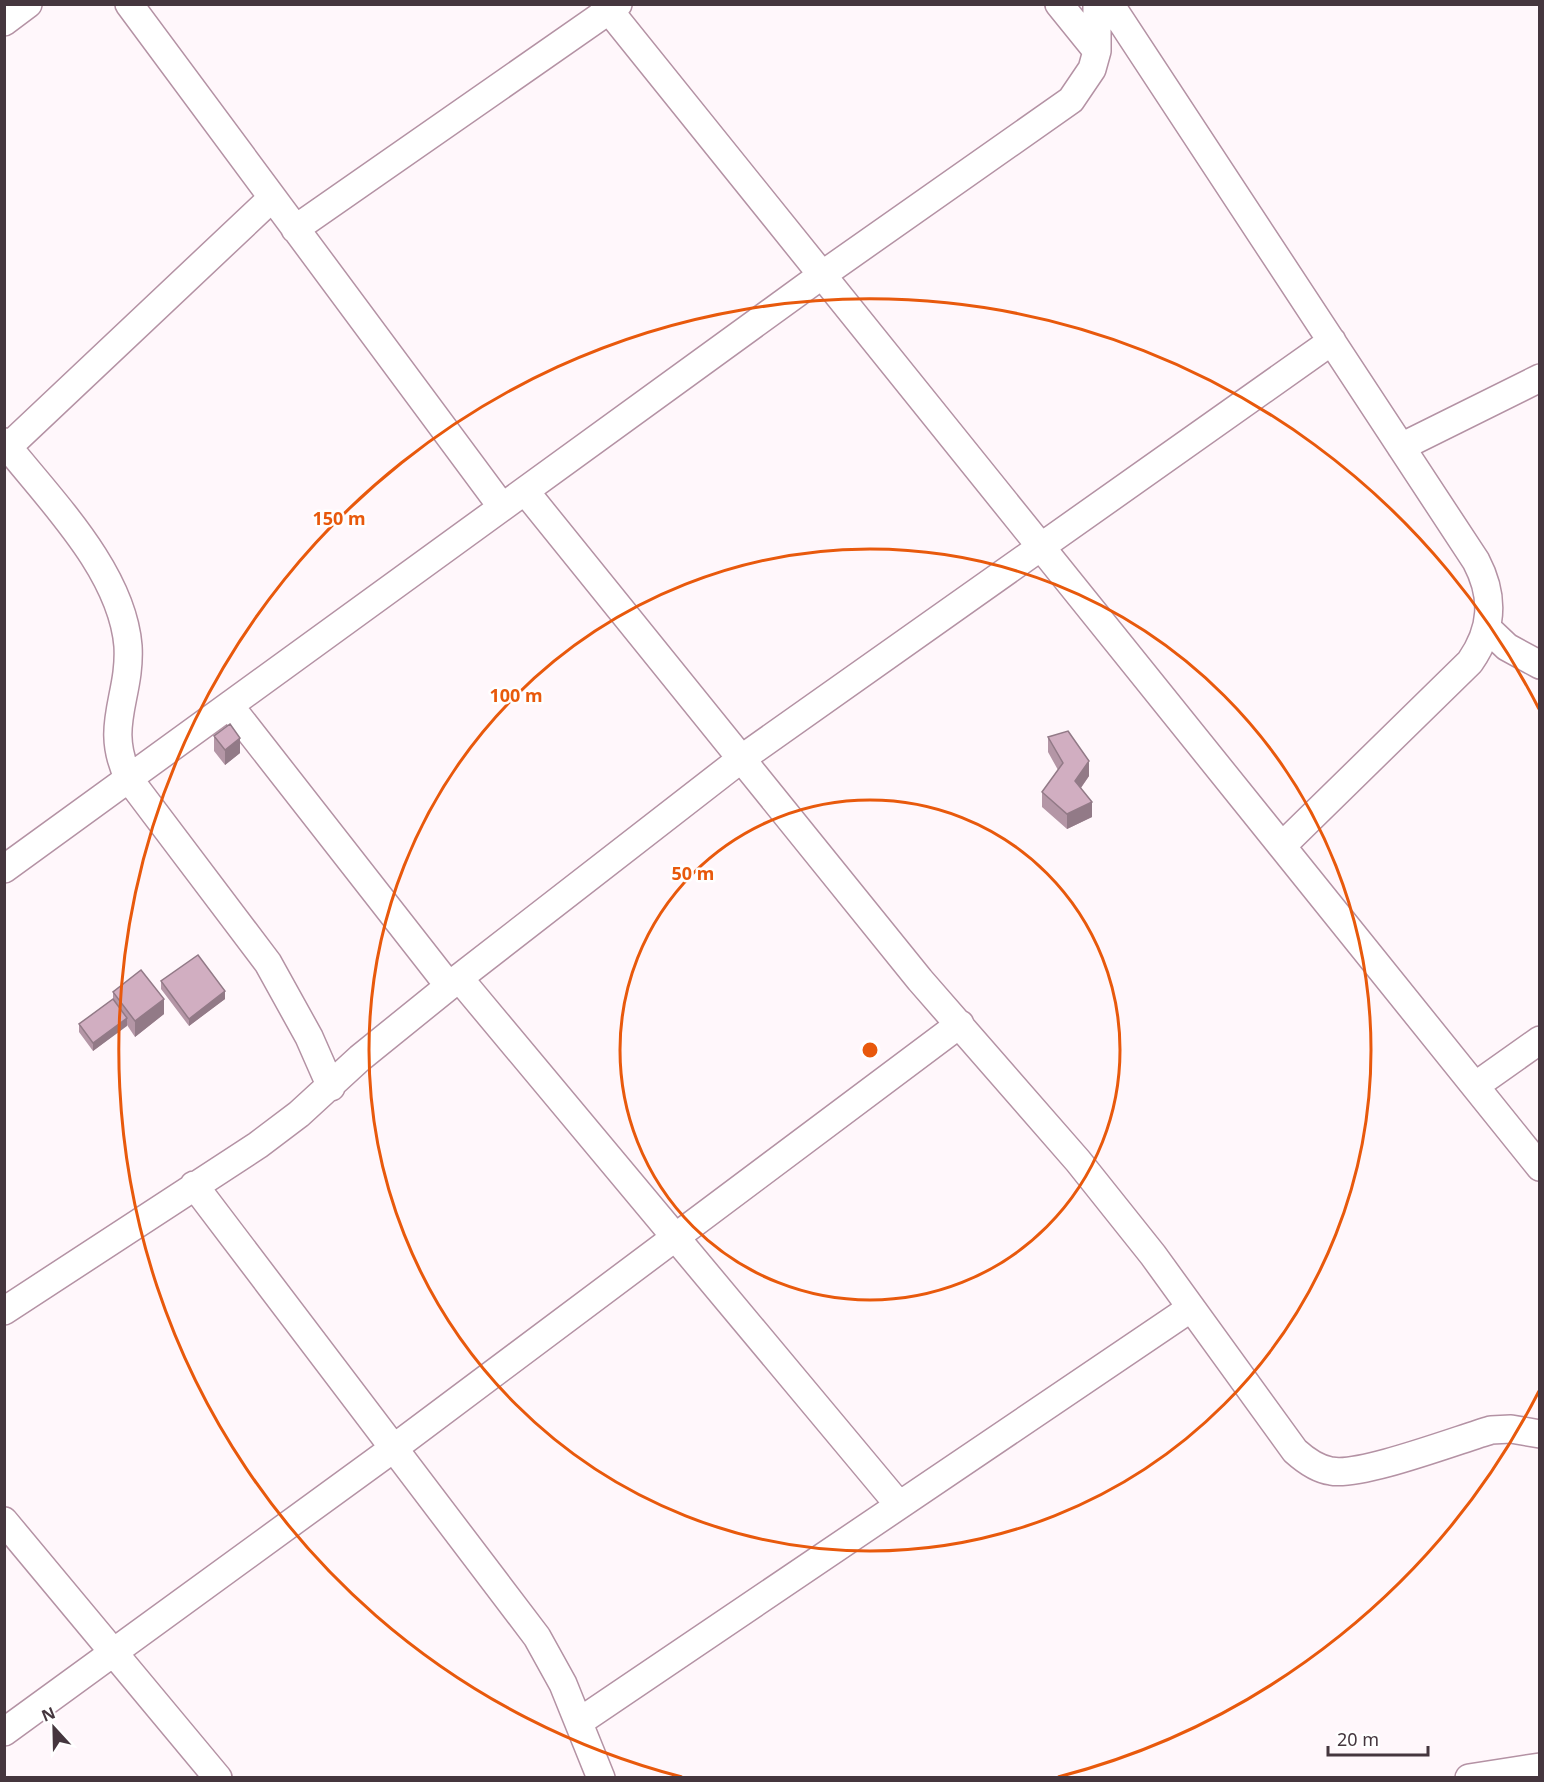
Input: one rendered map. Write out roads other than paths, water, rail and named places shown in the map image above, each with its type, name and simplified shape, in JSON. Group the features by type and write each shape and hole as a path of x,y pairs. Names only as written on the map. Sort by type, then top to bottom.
{"street":[{"path":"4,22 28,4"},
{"path":"129,4 502,507"},
{"path":"1059,4 1096,51"},
{"path":"4,869 822,275 1071,100 1092,69 1096,51 1097,4"},
{"path":"1110,4 1484,576 1490,611 1488,629 1481,646 1470,662 1282,846"},
{"path":"295,229 610,6 822,275 1539,1167"},
{"path":"272,198 6,445 100,565 119,603 125,625 128,658 116,730 118,751 129,779 268,963 309,1037 331,1087"},
{"path":"4,1311 258,1145 331,1087 360,1058 454,982 741,759 1332,341"},
{"path":"1401,447 1539,378"},
{"path":"525,491 920,980 1078,1161 1191,1308 1295,1451 1318,1467 1330,1471 1355,1471 1491,1430 1511,1429 1539,1434"},
{"path":"1488,629 1506,647 1539,665"},
{"path":"230,706 454,982 899,1505"},
{"path":"4,1732 394,1448 960,1024"},
{"path":"1475,1086 1539,1040"},
{"path":"194,1185 537,1637 551,1660 601,1778"},
{"path":"579,1722 1191,1308"},
{"path":"4,1521 218,1778"},
{"path":"1469,1778 1539,1767"}]}
